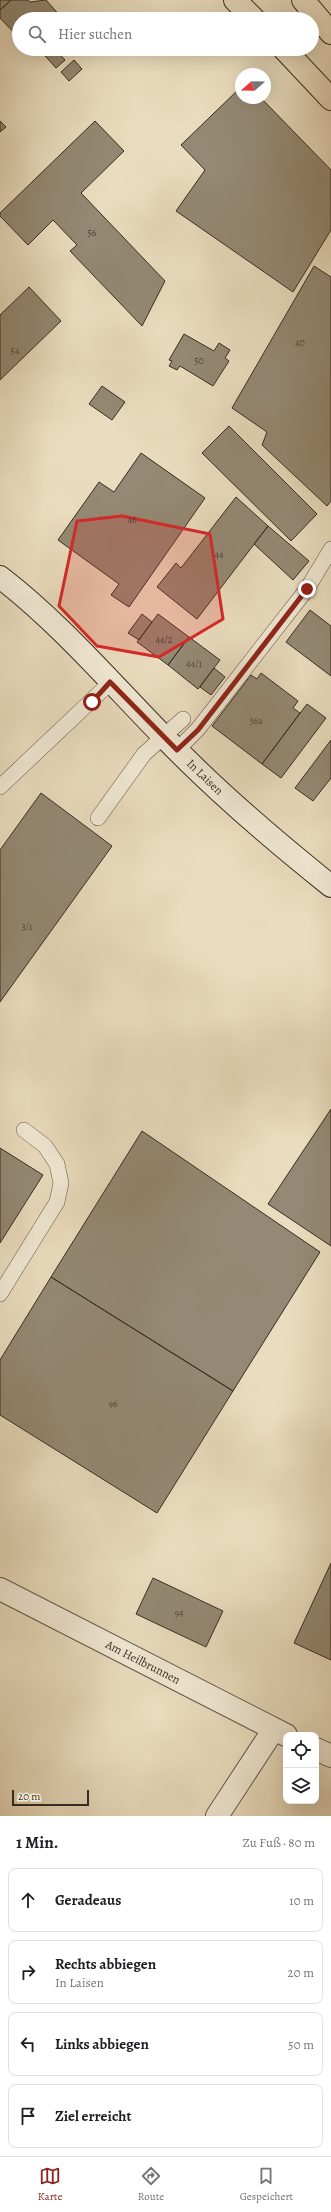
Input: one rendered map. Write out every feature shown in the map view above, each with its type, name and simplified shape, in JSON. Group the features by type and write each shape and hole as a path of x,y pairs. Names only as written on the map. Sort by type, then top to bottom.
{"main road":[{"path":"235,0 247,12"},
{"path":"303,0 313,12"},
{"path":"319,19 331,33"},
{"path":"291,56 331,98"}],"street":[{"name":"In Laisen","path":"0,577 34,606 170,744 256,826 331,886"},
{"name":"Am Heilbrunnen","path":"0,1589 280,1732"},
{"path":"217,1816 280,1732"},
{"path":"319,1750 331,1756"}],"lane":[{"path":"98,818 144,754 170,744 198,730 307,589 331,548"},
{"path":"0,787 110,682"},
{"path":"170,744 183,718"},
{"path":"0,1294 57,1202 61,1183 57,1164 45,1146 24,1130"}],"highlighted area":[{"path":"122,516 210,534 223,619 159,657 97,646 59,606 77,521"}],"building":[{"path":"0,0 11,0 0,10"},
{"path":"11,0 28,0 30,2 46,0 57,12 12,12 12,31 0,18 0,10"},
{"path":"45,56 61,56 65,60 56,68"},
{"path":"74,60 82,69 69,81 61,72"},
{"path":"235,93 235,104 267,104 331,170 331,230 293,292 176,211 205,170 181,145"},
{"path":"0,121 6,127 0,132"},
{"path":"95,121 124,151 81,193 165,281 142,326 70,251 77,245 53,220 28,245 0,216 0,213"},
{"path":"314,266 331,277 331,501 327,506 262,445 267,432 232,408"},
{"path":"29,287 61,321 0,380 0,315"},
{"path":"184,334 214,351 219,343 230,350 225,358 229,361 213,386 180,366 177,370 169,366 172,361 169,360"},
{"path":"102,386 125,402 112,420 89,404"},
{"path":"229,426 317,514 291,541 202,453"},
{"path":"141,453 205,498 129,607 111,595 119,584 58,540 99,482 114,492"},
{"path":"236,497 268,526 197,619 157,587 176,563 181,568"},
{"path":"268,526 309,561 293,580 254,544"},
{"path":"310,610 331,626 331,676 286,642"},
{"path":"142,614 152,622 139,640 128,633"},
{"path":"158,614 189,637 168,665 137,642"},
{"path":"189,637 220,660 198,689 168,665"},
{"path":"214,668 225,677 211,695 200,687"},
{"path":"261,673 298,701 293,708 300,713 262,764 212,726 251,675 257,679"},
{"path":"307,704 326,718 281,778 262,764"},
{"path":"331,740 331,778 313,801 295,788"},
{"path":"41,793 112,846 0,1002 0,850"},
{"path":"331,1109 331,1246 268,1204"},
{"path":"142,1131 320,1252 233,1391 51,1277"},
{"path":"0,1148 43,1175 0,1243"},
{"path":"51,1277 233,1391 157,1513 0,1415 0,1360"},
{"path":"331,1563 331,1660 294,1643"},
{"path":"153,1578 223,1611 206,1647 136,1614"}],"route":[{"path":"92,702 110,682 177,750 198,730 307,589"}]}
